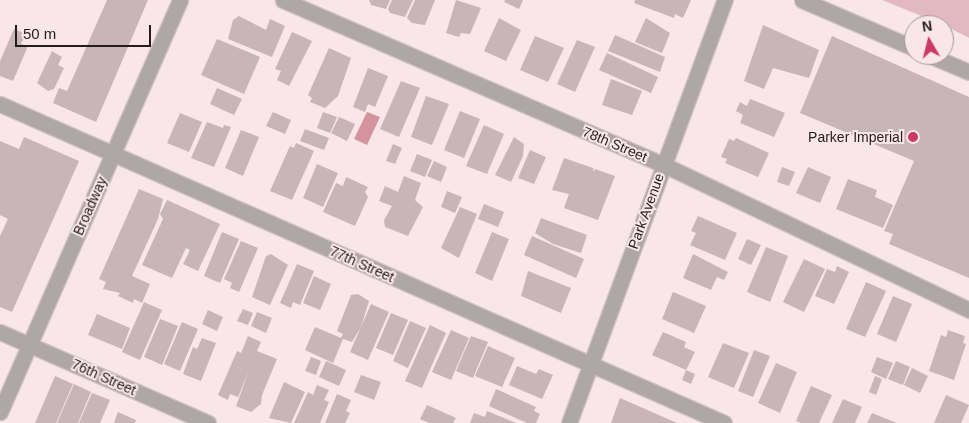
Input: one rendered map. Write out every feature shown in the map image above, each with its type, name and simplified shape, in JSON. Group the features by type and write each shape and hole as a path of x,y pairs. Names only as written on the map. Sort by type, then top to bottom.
{"street":[{"name":"Broadway","path":"0,412 180,0"},
{"name":"78th Street","path":"284,0 664,165 969,310"},
{"name":"Park Avenue","path":"569,423 725,0"},
{"path":"802,0 904,44"},
{"path":"953,65 969,72"},
{"name":"77th Street","path":"0,104 724,423"},
{"name":"76th Street","path":"0,332 208,423"}],"shaded area":[{"path":"882,0 969,0 969,38 954,30 954,15 919,15"},
{"path":"367,112 380,117 367,145 354,139"}],"building":[{"path":"107,0 148,0 96,122 53,103 59,88 67,91"},
{"path":"369,0 390,0 386,9 371,5"},
{"path":"392,0 413,0 405,17 390,13 388,9"},
{"path":"415,0 435,0 425,25 412,23 407,18"},
{"path":"456,0 481,8 470,34 461,33 459,37 446,33"},
{"path":"505,0 523,0 519,9 504,2"},
{"path":"635,0 691,0 683,18 675,14 674,18 634,3"},
{"path":"239,16 266,30 270,19 285,26 272,57 228,39 233,20"},
{"path":"499,18 521,30 506,61 484,51"},
{"path":"646,18 670,33 662,53 635,42"},
{"path":"763,25 819,50 809,78 773,68 764,89 744,81"},
{"path":"14,29 26,34 21,44 28,46 13,81 0,76 0,61"},
{"path":"292,32 312,41 289,86 277,80 281,71 275,69"},
{"path":"615,35 665,57 660,72 608,51"},
{"path":"535,36 564,48 548,82 520,70"},
{"name":"Parker Imperial","path":"832,36 969,97 969,278 889,244 893,234 884,231 914,161 800,113"},
{"path":"217,39 260,57 244,94 201,75"},
{"path":"577,40 595,47 575,92 557,84"},
{"path":"329,48 351,58 338,96 325,108 310,102 312,98 308,95"},
{"path":"52,51 62,57 58,65 64,68 54,89 48,91 37,83"},
{"path":"607,53 658,77 651,93 599,70"},
{"path":"368,68 388,76 375,107 368,104 365,112 353,107"},
{"path":"611,79 642,91 632,115 602,105"},
{"path":"401,81 420,88 399,137 380,129"},
{"path":"217,88 242,99 234,115 210,104"},
{"path":"426,96 449,104 432,145 411,137"},
{"path":"750,99 785,113 774,137 740,123 743,115 736,111 740,102 747,106"},
{"path":"460,111 480,119 464,158 444,150"},
{"path":"273,112 291,120 285,134 266,126"},
{"path":"323,112 337,117 330,133 317,128"},
{"path":"180,113 202,122 189,152 167,143"},
{"path":"339,117 355,124 347,141 331,133"},
{"path":"207,122 223,128 224,125 231,127 214,167 191,158"},
{"path":"484,125 504,134 487,174 466,166"},
{"path":"305,129 329,138 324,150 300,141"},
{"path":"241,130 259,137 243,176 225,168"},
{"path":"24,137 79,161 12,312 0,307 0,236 8,219 0,215 0,141 19,149"},
{"path":"514,137 524,144 523,156 511,182 495,175"},
{"path":"736,138 769,153 758,177 725,163 727,159 721,157 729,139 734,141"},
{"path":"296,143 314,151 292,200 270,191 290,146 294,148"},
{"path":"393,144 402,148 395,164 386,161"},
{"path":"530,150 546,157 534,184 518,178"},
{"path":"417,154 432,160 425,177 410,171"},
{"path":"564,158 593,168 594,172 595,169 615,176 598,220 564,208 569,194 552,190"},
{"path":"434,161 447,167 441,182 427,176"},
{"path":"317,164 338,173 323,207 303,198"},
{"path":"782,167 795,172 789,186 777,182"},
{"path":"808,167 831,177 820,203 796,193"},
{"path":"404,176 421,183 415,200 423,207 408,236 385,227 384,220 392,206 379,201 385,186 398,192"},
{"path":"346,177 368,187 365,192 368,197 355,226 323,212 336,183 343,186"},
{"path":"848,179 877,190 875,197 893,205 883,228 836,209"},
{"path":"139,189 163,199 158,219 132,276 150,284 142,303 134,299 133,303 118,296 120,293 103,289 106,282 99,279"},
{"path":"447,191 462,197 455,213 441,207"},
{"path":"167,200 220,224 198,271 183,264 190,250 186,248 172,278 142,265 163,219 160,214"},
{"path":"484,204 504,212 498,227 478,219"},
{"path":"460,207 477,214 459,258 441,248"},
{"path":"698,216 737,233 725,260 690,245 696,233 691,231"},
{"path":"541,218 587,235 581,253 553,244 535,233"},
{"path":"222,232 239,239 220,283 204,276"},
{"path":"492,232 509,239 492,281 475,273"},
{"path":"532,236 584,259 576,278 524,255"},
{"path":"747,239 761,245 751,265 738,259"},
{"path":"241,241 258,248 239,292 230,288 232,283 224,279"},
{"path":"766,247 788,256 770,302 747,292"},
{"path":"271,254 288,265 270,305 252,297 266,256"},
{"path":"693,254 728,272 724,280 717,277 711,290 683,278"},
{"path":"804,259 825,269 804,312 783,302"},
{"path":"297,264 314,271 300,305 293,302 291,308 280,303"},
{"path":"837,266 849,272 834,304 815,296 827,269 835,272"},
{"path":"528,271 571,288 561,313 521,296"},
{"path":"314,276 331,284 320,310 303,303"},
{"path":"866,282 886,291 865,337 846,329"},
{"path":"673,292 706,306 694,333 662,319"},
{"path":"358,294 369,301 361,327 352,342 343,339 333,363 305,350 315,327 341,338 343,334 337,331 351,295"},
{"path":"893,296 912,304 896,342 877,334"},
{"path":"144,302 162,310 140,360 122,352"},
{"path":"371,304 389,312 368,360 350,352"},
{"path":"243,309 253,313 248,325 237,321"},
{"path":"208,310 223,317 217,331 202,324"},
{"path":"257,312 272,318 266,333 251,326"},
{"path":"391,313 408,320 393,355 376,348"},
{"path":"97,314 130,328 122,349 88,335"},
{"path":"160,319 178,326 162,365 144,357"},
{"path":"410,321 426,328 408,368 393,361"},
{"path":"182,322 198,329 180,371 164,364"},
{"path":"430,325 446,333 422,388 405,381"},
{"path":"451,330 469,338 451,380 432,372"},
{"path":"948,330 965,336 963,343 966,344 954,380 929,371 941,335 946,337"},
{"path":"663,332 686,342 684,347 695,352 686,370 652,355"},
{"path":"248,336 261,342 257,351 277,359 262,395 261,404 251,412 236,406 249,371 238,397 230,394 228,400 218,395 237,351 241,353"},
{"path":"471,336 488,342 473,378 456,371"},
{"path":"202,338 216,343 201,381 183,374 193,347 197,349"},
{"path":"723,343 749,353 734,388 708,377"},
{"path":"488,346 515,358 502,387 475,376"},
{"path":"754,350 770,356 753,397 738,391"},
{"path":"311,357 321,361 316,375 305,371"},
{"path":"877,357 893,363 886,379 871,372"},
{"path":"326,361 346,370 339,386 319,377"},
{"path":"896,361 910,367 903,385 888,379"},
{"path":"776,363 797,372 780,413 758,403"},
{"path":"517,366 536,374 539,369 553,375 542,399 509,385"},
{"path":"912,368 928,376 920,393 904,385"},
{"path":"686,370 695,374 691,384 682,380"},
{"path":"361,375 381,382 374,400 354,392"},
{"path":"55,376 73,384 56,423 35,423"},
{"path":"875,376 882,379 876,395 869,392"},
{"path":"284,382 305,392 291,423 269,418"},
{"path":"74,384 91,392 78,423 57,423"},
{"path":"317,385 329,390 324,400 329,402 320,423 294,423 308,392 313,395"},
{"path":"811,386 832,395 819,423 801,423 796,421"},
{"path":"496,389 536,407 534,411 540,414 536,423 527,423 489,406"},
{"path":"92,393 110,400 100,423 79,423"},
{"path":"337,394 351,400 346,411 350,413 345,423 325,423"},
{"path":"946,395 969,405 961,423 934,423"},
{"path":"620,398 677,423 611,423"},
{"path":"843,399 862,407 855,423 832,423"},
{"path":"427,405 456,418 453,423 429,423 420,419"},
{"path":"487,411 516,423 470,423 474,413 485,417"},
{"path":"118,412 136,420 135,423 114,423"},
{"path":"872,413 897,423 867,423"}],"place":[{"name":"Parker Imperial","path":"913,137"}]}
